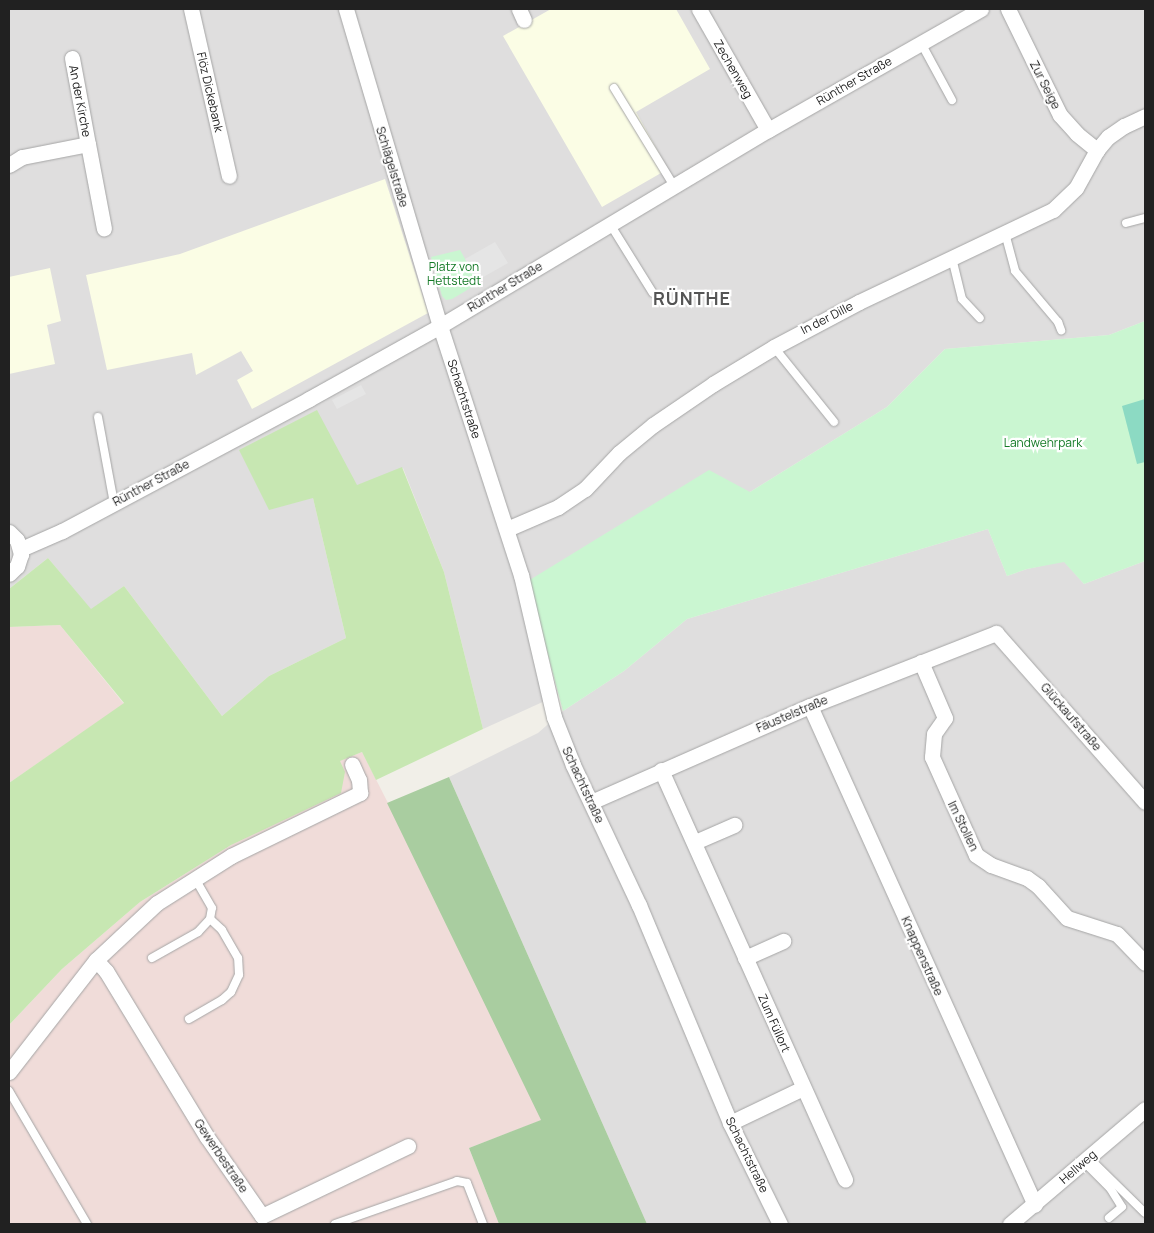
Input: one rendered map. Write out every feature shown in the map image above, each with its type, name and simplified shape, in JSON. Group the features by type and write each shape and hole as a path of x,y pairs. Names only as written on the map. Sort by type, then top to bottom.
{"street":[{"name":"Flöz Dickebank","path":"191,9 229,176"},
{"name":"Schlägelstraße","path":"346,9 440,326"},
{"name":"Zechenweg","path":"699,9 768,130"},
{"name":"Rünther Straße","path":"21,549 114,503 440,326 768,130 981,9"},
{"name":"Zur Seige","path":"1008,9 1060,116 1077,134 1097,150"},
{"name":"An der Kirche","path":"72,58 104,229"},
{"name":"In der Dille","path":"507,529 558,507 585,489 619,453 653,425 713,384 774,347 859,302 1042,216 1066,199 1076,188 1097,150 1108,137 1124,126 1145,116"},
{"name":"An der Kirche","path":"9,165 22,157 88,144"},
{"name":"Schachtstraße","path":"440,326 521,575 554,717 590,802 639,905 730,1123 780,1224"},
{"path":"9,532 17,540 21,549 20,562 9,574"},
{"name":"Fäustelstraße","path":"590,802 810,706 996,632"},
{"name":"Glückaufstraße","path":"996,632 1145,802"},
{"name":"Im Stollen","path":"921,662 945,718 934,734 932,757 976,854 991,865 1027,878 1038,886 1067,918 1117,934 1145,963"},
{"name":"Knappenstraße","path":"810,706 1035,1205"},
{"path":"9,1072 96,960 157,903 231,856 360,793 359,780 352,764"},
{"name":"Zum Füllort","path":"661,770 695,842 845,1180"},
{"path":"695,842 734,825"},
{"path":"745,958 782,941"},
{"name":"Gewerbestraße","path":"96,960 106,971 207,1138 262,1220 408,1146"},
{"path":"730,1123 803,1088"},
{"name":"Hellweg","path":"1010,1224 1035,1205 1145,1109"}],"lane":[{"path":"921,43 952,100"},
{"path":"614,88 674,186"},
{"path":"1126,223 1145,218"},
{"path":"610,224 653,293"},
{"path":"1005,233 1015,271 1058,322 1061,330"},
{"path":"952,258 962,299 980,318"},
{"path":"774,347 834,422"},
{"path":"98,417 114,503"},
{"path":"152,958 198,932 210,919 212,908 194,879"},
{"path":"189,1019 222,1000 231,992 239,976 238,958 222,930 210,919"},
{"path":"9,1091 84,1223"},
{"path":"1086,1160 1145,1213"},
{"path":"1086,1160 1110,1188 1122,1207 1109,1218"},
{"path":"336,1224 457,1181 467,1184 483,1224"}],"shaded area":[{"path":"9,9 1145,9 1145,321 1109,335 945,349 887,407 750,492 528,581 558,695 483,729 444,572 403,468 358,485 313,498 346,638 269,676 222,716 124,586 91,610 48,558 9,589"},
{"path":"551,9 676,9 710,69 636,112 668,169 602,207 503,36"},
{"path":"385,179 428,313 252,409 237,380 253,371 241,351 196,375 192,353 107,370 86,275 180,254"},
{"path":"495,242 508,263 478,280 465,259"},
{"path":"50,268 61,321 47,325 55,364 9,374 9,277"},
{"path":"361,385 366,394 337,409 332,400"},
{"path":"988,529 1007,576 1027,569 1064,561 1084,584 1145,561 1145,1224 647,1224 449,777 538,733 563,711 624,671 687,619"},
{"path":"60,625 124,704 9,783 9,627"},
{"path":"362,752 411,848 542,1120 469,1148 499,1224 9,1224 9,1025 62,969 140,902 231,845 339,761"}],"green space":[{"name":"Platz von Hettstedt","path":"460,250 479,283 452,299 446,300 442,296 431,257"},
{"name":"Landwehrpark","path":"1145,321 1145,561 1084,584 1064,562 1027,569 1007,576 988,529 687,619 624,671 563,711 528,581 709,470 750,492 887,407 945,349 1109,335"},
{"path":"1145,399 1145,462 1137,464 1122,406"},
{"path":"317,410 357,485 402,467 444,572 483,729 376,780 362,752 340,761 345,772 341,793 231,845 140,902 62,969 9,1025 9,783 124,703 60,625 9,627 9,589 48,558 91,609 124,586 222,716 269,676 346,638 313,498 269,510 239,450"},
{"path":"449,777 647,1224 499,1224 469,1148 541,1120 387,803"}],"district":[{"name":"RÜNTHE","path":"692,298"}]}
